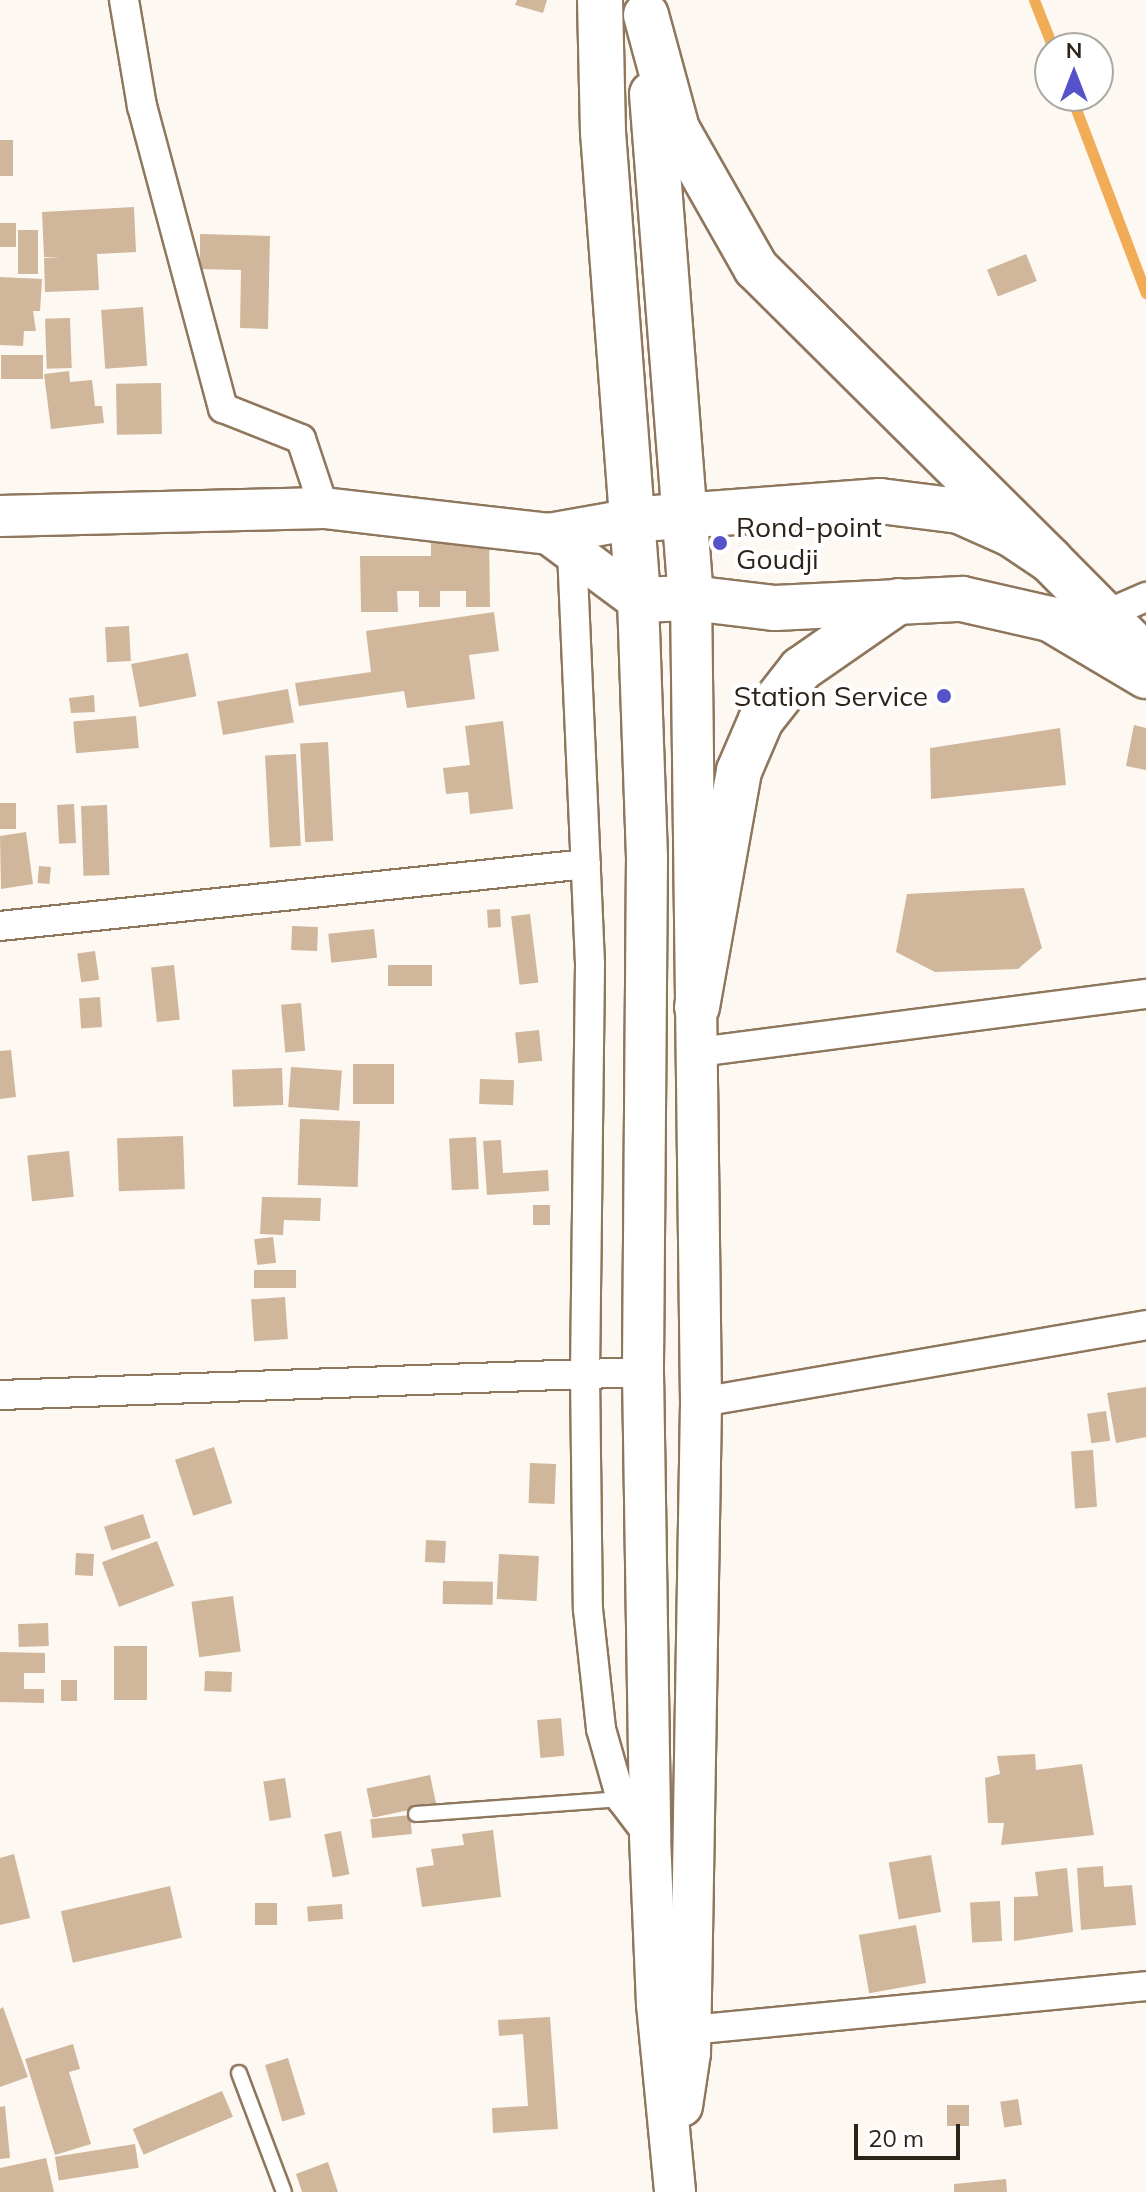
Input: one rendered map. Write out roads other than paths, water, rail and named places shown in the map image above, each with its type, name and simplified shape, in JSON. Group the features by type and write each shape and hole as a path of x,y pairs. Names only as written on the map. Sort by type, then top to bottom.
{"highway":[{"path":"600,0 603,132 638,600 691,598 775,608 962,599 1015,607 1050,619 1146,676"},
{"path":"646,7 691,598"},
{"path":"646,7 677,129 756,268 1050,560"},
{"path":"634,519 810,503 920,503 959,511 1011,534 1126,605 1146,657"},
{"path":"697,1007 739,771 761,720 801,669 899,601"}],"main road":[{"path":"0,516 324,508 561,543 634,519"},
{"path":"561,543 638,600 647,857 643,1372 650,1837 669,2181"},
{"path":"669,2181 690,2030 701,1402 691,598"}],"street":[{"path":"124,0 142,106 223,408 301,439 324,508"},
{"path":"561,543 586,864 590,965 585,1374 588,1609 601,1729 621,1799 650,1837"},
{"path":"0,926 586,864"},
{"path":"698,1052 1146,994"},
{"path":"701,1402 1146,1325"},
{"path":"0,1395 643,1372"},
{"path":"690,2030 1146,1986"}],"lane":[{"path":"416,1814 621,1799"},
{"path":"239,2073 284,2192"}],"waterway":[{"path":"1034,0 1047,32"},
{"path":"1077,112 1146,293"}],"place":[{"name":"Rond-point Goudji","path":"720,543"},
{"name":"Station Service","path":"944,696"}]}
